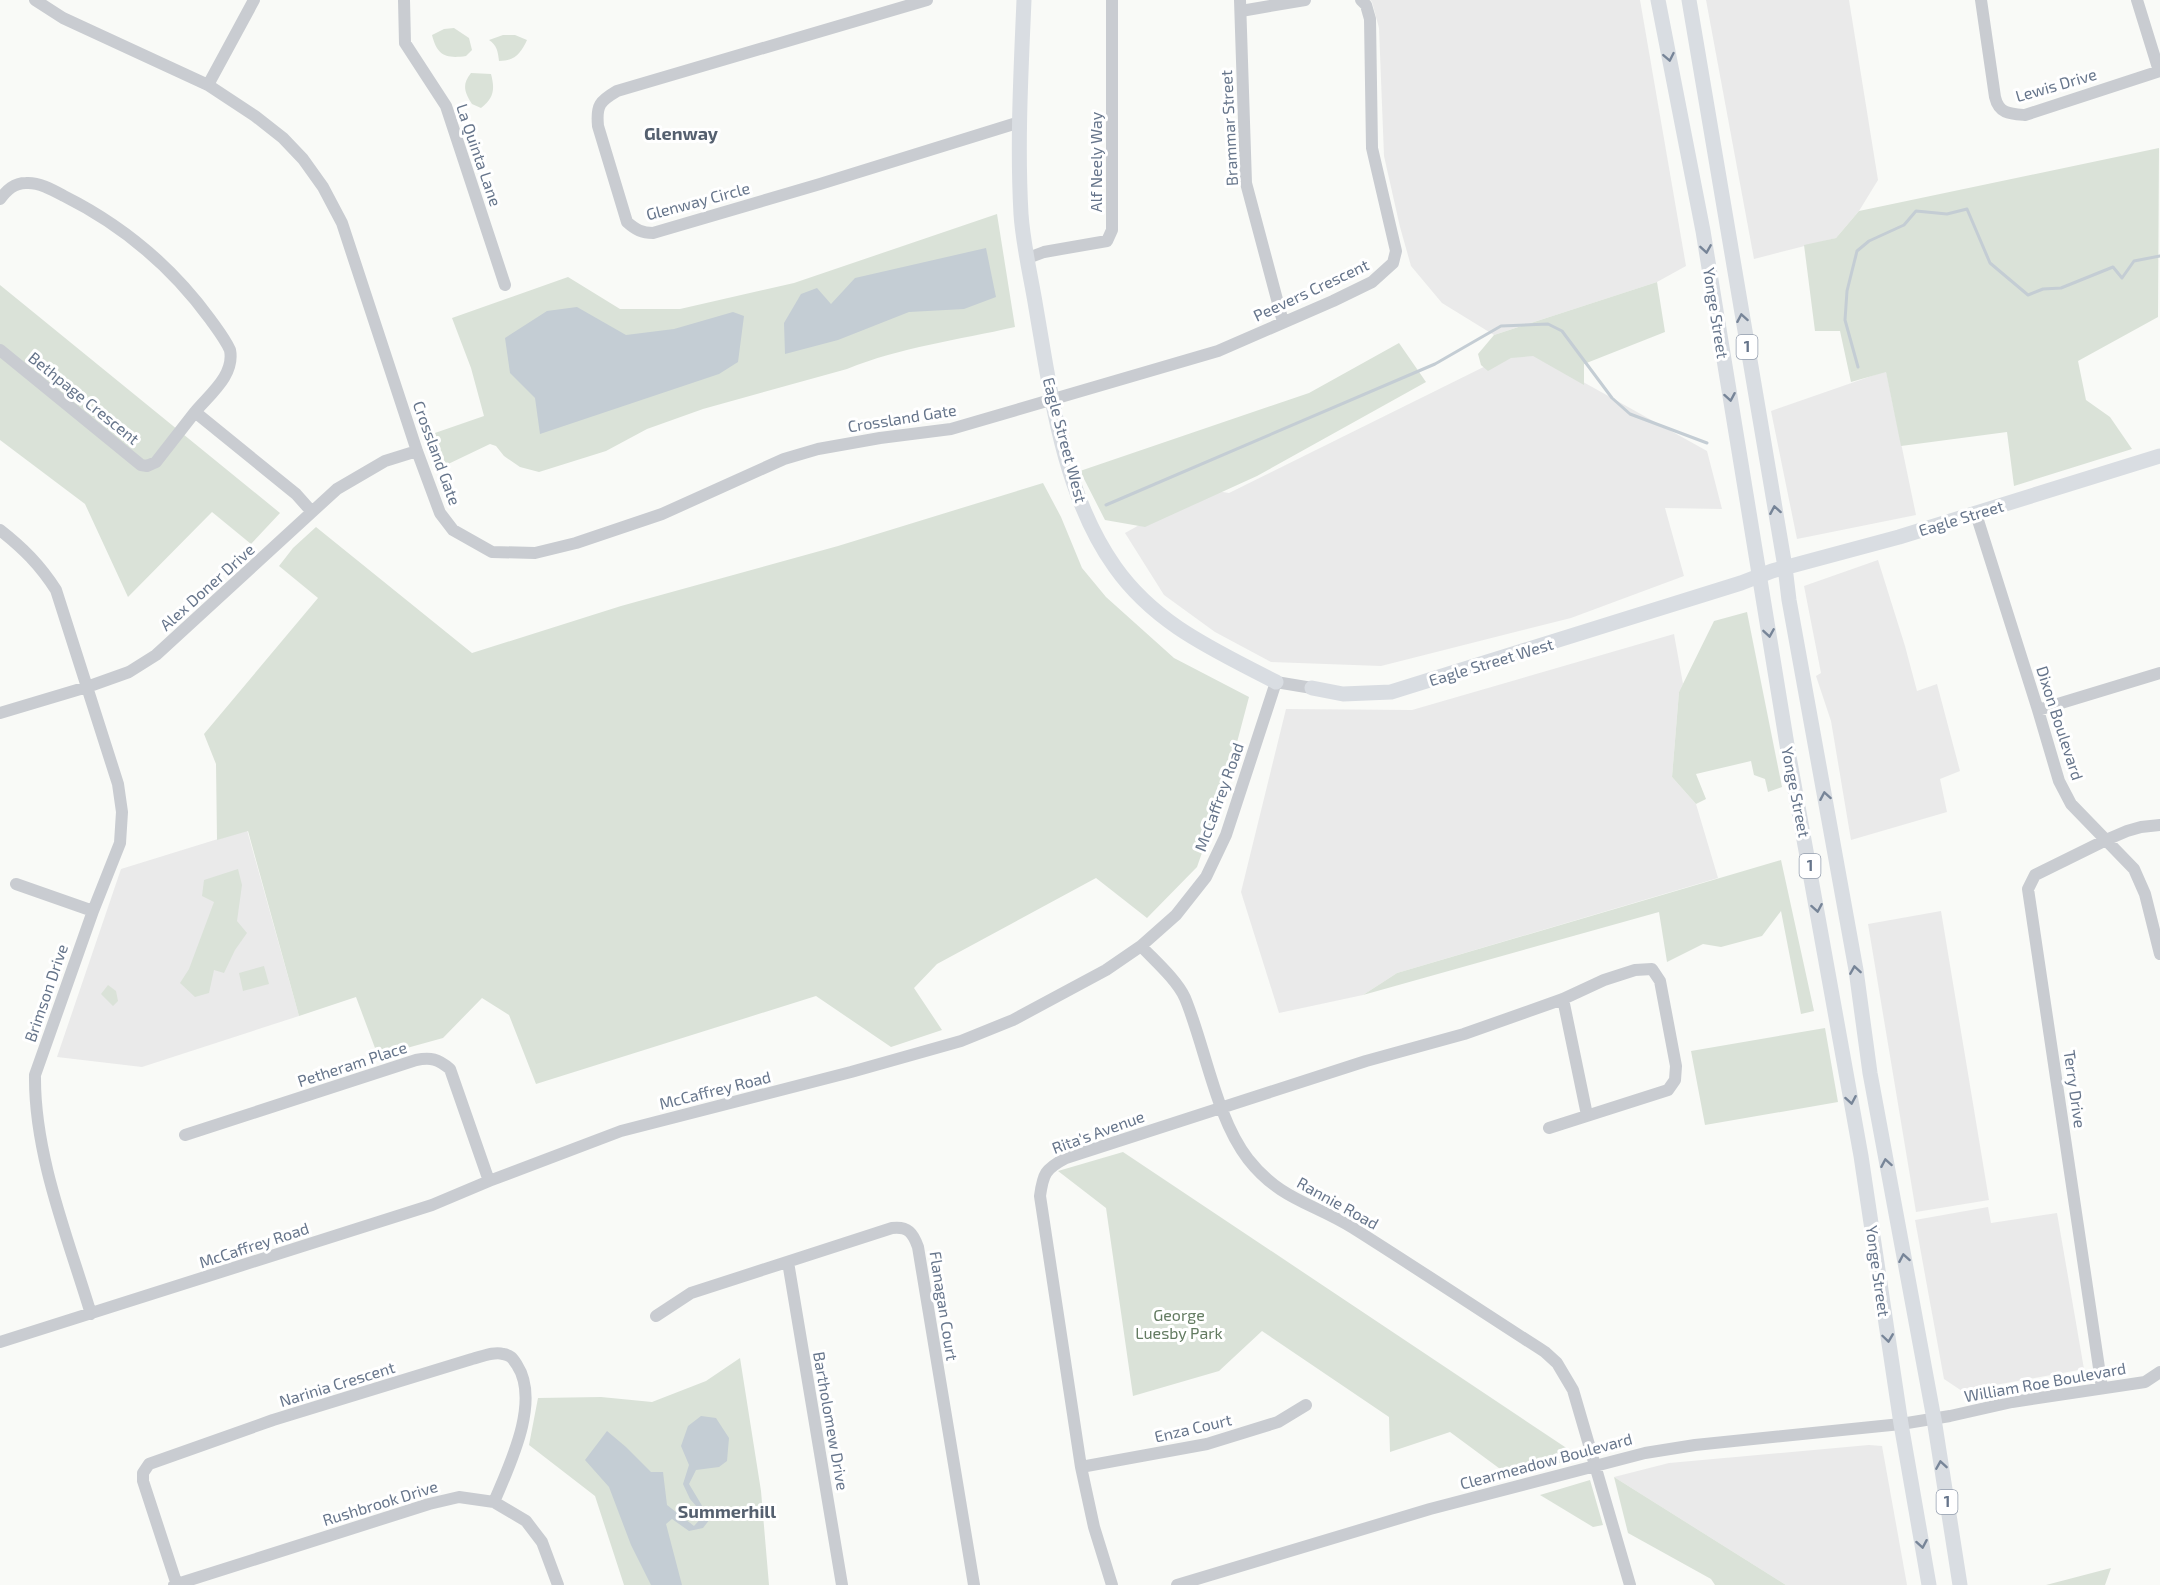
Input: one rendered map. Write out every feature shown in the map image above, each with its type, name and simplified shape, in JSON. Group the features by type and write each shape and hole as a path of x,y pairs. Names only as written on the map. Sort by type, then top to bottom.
{"main road":[{"name":"Eagle Street West","path":"1024,0 1020,122 1021,216 1052,399 1079,501 1115,567 1164,619 1197,641 1276,682"},
{"name":"Yonge Street","path":"1658,0 1703,231 1788,751 1859,1144 1901,1424 1929,1585"},
{"name":"Yonge Street","path":"1689,0 1789,600 1854,959 1870,1073 1934,1419 1960,1585"},
{"name":"Eagle Street","path":"1760,575 1976,514 2160,456"},
{"name":"Eagle Street West","path":"1312,688 1343,694 1391,692 1708,594 1760,575"}],"street":[{"name":"Crossland Gate","path":"35,0 63,18 208,85 255,116 283,138 303,159 323,187 342,223 417,451 440,513 453,530 492,552 535,553 576,543 662,514 784,459 818,449 951,429 1052,399"},
{"path":"208,85 254,0"},
{"name":"La Quinta Lane","path":"404,0 405,43 446,106 505,285"},
{"name":"Glenway Circle","path":"927,0 617,92 603,100 597,113 598,126 627,222 634,229 643,233 653,233 1020,122"},
{"name":"Alf Neely Way","path":"1028,258 1044,252 1107,241 1112,230 1112,0"},
{"path":"1241,6 1305,0"},
{"name":"Peevers Crescent","path":"1052,399 1218,351 1372,282 1393,264 1396,251 1372,148 1370,19 1366,5 1361,0"},
{"name":"Lewis Drive","path":"1981,0 1995,97 2002,111 2008,114 2025,115 2160,71"},
{"path":"2137,0 2160,71"},
{"name":"Brammar Street","path":"1241,6 1246,183 1282,322"},
{"path":"0,199 12,186 26,183 43,186 92,211 159,261 182,285 223,337 230,350 228,372 195,412 296,494 312,512"},
{"name":"Bethpage Crescent","path":"0,350 141,465 147,466 156,462 195,412"},
{"name":"Alex Doner Drive","path":"0,713 129,672 156,655 337,489 385,462 417,451"},
{"name":"Dixon Boulevard","path":"1976,514 2059,781 2071,804 2134,869 2145,894 2160,954"},
{"name":"Brimson Drive","path":"0,530 25,550 43,570 56,590 118,784 122,812 120,843 93,911 35,1075 42,1154 91,1314"},
{"path":"2038,710 2160,673"},
{"name":"Eagle Street West","path":"1276,682 1312,688"},
{"name":"McCaffrey Road","path":"0,1342 421,1209 489,1180 621,1131 861,1070 961,1041 1013,1020 1062,995 1106,970 1140,946 1176,915 1206,877 1226,835 1276,682"},
{"name":"Terry Drive","path":"2103,1388 2028,889 2035,875 2106,840 2127,831 2160,825"},
{"path":"16,884 93,911"},
{"name":"Rannie Road","path":"1140,946 1184,995 1222,1107 1235,1137 1248,1158 1272,1184 1292,1198 1351,1227 1545,1352 1557,1363 1573,1390 1630,1585"},
{"name":"Rita's Avenue","path":"1112,1585 1094,1527 1082,1467 1040,1197 1043,1177 1051,1166 1066,1158 1222,1107 1366,1061 1464,1034 1563,999 1604,980 1635,970 1652,969 1660,981 1676,1066 1675,1080 1668,1090 1587,1115"},
{"path":"1550,1128 1587,1115 1563,999"},
{"name":"Petheram Place","path":"185,1135 430,1058 450,1069 489,1180"},
{"name":"Flanagan Court","path":"656,1316 691,1293 891,1228 900,1227 909,1230 918,1247 974,1585"},
{"name":"Bartholomew Drive","path":"788,1262 842,1585"},
{"name":"Narinia Crescent","path":"176,1585 144,1487 143,1473 149,1464 273,1420 472,1359 502,1353 512,1357 520,1370 525,1406 516,1445 494,1502"},
{"name":"William Roe Boulevard","path":"1934,1419 2012,1402 2145,1382 2160,1372"},
{"name":"Enza Court","path":"1082,1467 1207,1444 1278,1422 1306,1405"},
{"name":"Clearmeadow Boulevard","path":"1178,1585 1430,1509 1645,1453 1695,1445 1934,1419"},
{"name":"Rushbrook Drive","path":"176,1585 429,1504 459,1497 494,1502 526,1521 542,1542 558,1585"}],"shaded area":[{"path":"1370,0 1640,0 1686,266 1657,282 1494,335 1442,303 1411,266 1400,227 1384,156 1379,28"},
{"path":"1706,0 1849,0 1878,180 1859,211 1836,238 1754,259"},
{"path":"986,248 996,297 964,309 909,312 838,340 785,354 784,323 801,294 817,288 831,304 855,278"},
{"path":"577,307 626,335 674,329 733,312 744,316 738,362 719,374 540,434 535,398 510,373 505,338 547,311"},
{"path":"1522,348 1707,451 1722,509 1665,508 1684,576 1571,618 1381,666 1271,662 1215,632 1164,595 1125,533 1204,489 1229,493"},
{"path":"1886,371 1916,515 1797,539 1771,411"},
{"path":"1878,560 1917,691 1937,684 1960,771 1940,779 1947,812 1851,840 1831,721 1816,676 1821,673 1804,586"},
{"path":"1674,634 1683,684 1679,692 1672,777 1696,804 1718,878 1397,973 1363,995 1279,1013 1241,892 1286,709 1412,710"},
{"path":"247,830 299,1016 142,1067 57,1057 121,869"},
{"path":"1941,911 1989,1200 1916,1212 1868,924"},
{"path":"1988,1207 1991,1223 2057,1213 2084,1369 1962,1391 1944,1379 1915,1220"},
{"path":"701,1416 716,1418 729,1438 727,1461 719,1467 696,1470 689,1484 710,1519 703,1528 689,1531 672,1519 666,1524 682,1585 651,1585 631,1545 609,1487 585,1460 607,1431 651,1472 663,1472 667,1505 694,1526 704,1515 690,1499 683,1484 689,1465 681,1446 688,1426"},
{"path":"1869,1445 1882,1446 1907,1585 1786,1585 1614,1477 1669,1463"}],"green space":[{"path":"454,28 469,38 472,50 466,56 447,56 436,47 432,35 444,29"},
{"path":"503,35 515,35 527,40 517,55 509,60 499,61 497,49 489,40"},
{"path":"471,73 491,74 492,93 489,101 481,108 472,104 467,96 465,84"},
{"path":"2159,148 2158,317 2078,361 2086,400 2110,417 2132,449 2014,486 2007,432 1901,446 1886,372 1851,382 1840,331 1815,331 1804,245 1836,238 1859,211"},
{"path":"997,214 1015,327 909,349 847,369 703,409 647,429 606,451 539,472 520,467 504,456 496,446 490,444 444,466 432,434 484,416 471,368 452,318 568,277 620,309 680,309 794,283"},
{"path":"1657,282 1665,332 1584,364 1584,385 1533,356 1511,358 1488,371 1481,365 1478,354 1494,335"},
{"path":"0,285 280,513 251,544 212,512 128,597 85,504 0,440"},
{"path":"1399,343 1426,382 1257,476 1145,527 1105,520 1080,471 1309,393"},
{"path":"1043,483 1061,517 1082,568 1106,597 1174,658 1249,697 1226,784 1197,867 1147,918 1096,878 937,964 914,988 942,1030 891,1047 816,996 536,1084 509,1015 482,998 443,1038 378,1056 356,997 299,1016 248,831 217,840 216,764 204,734 318,598 279,566 293,548 316,527 472,653 621,606 838,546"},
{"path":"1747,612 1782,787 1768,792 1765,779 1754,775 1751,761 1696,774 1706,799 1696,804 1672,777 1679,692 1714,621"},
{"path":"1781,860 1814,1011 1801,1014 1781,911 1762,936 1721,947 1703,944 1667,962 1659,912 1363,995 1397,973"},
{"path":"238,869 242,885 237,921 247,933 235,950 224,973 214,970 209,993 195,997 180,983 189,969 214,902 202,896 204,880"},
{"path":"264,966 269,984 243,991 239,973"},
{"path":"108,985 116,991 118,1001 113,1006 101,994"},
{"path":"1825,1028 1838,1102 1705,1125 1691,1051"},
{"name":"George Luesby Park","path":"1123,1152 1580,1457 1511,1477 1450,1432 1390,1452 1389,1417 1262,1331 1219,1371 1133,1396 1106,1208 1058,1171"},
{"path":"740,1358 761,1491 769,1585 624,1585 595,1496 529,1445 538,1398 601,1397 652,1402 706,1381"},
{"path":"1614,1477 1786,1585 1715,1585 1711,1579 1628,1533"},
{"path":"1590,1480 1603,1525 1593,1527 1540,1495"},
{"path":"2111,1568 2105,1585 2046,1585"}],"waterway":[{"path":"1858,367 1845,320 1847,291 1857,251 1869,241 1904,225 1916,211 1947,214 1967,209 1990,263 2028,295 2043,289 2061,288 2113,267 2122,278 2134,261 2160,256"},
{"path":"1106,505 1435,364 1501,326 1548,324 1562,331 1612,398 1630,414 1707,443"}],"district":[{"name":"Glenway","path":"681,134"},
{"name":"Summerhill","path":"727,1512"}]}
